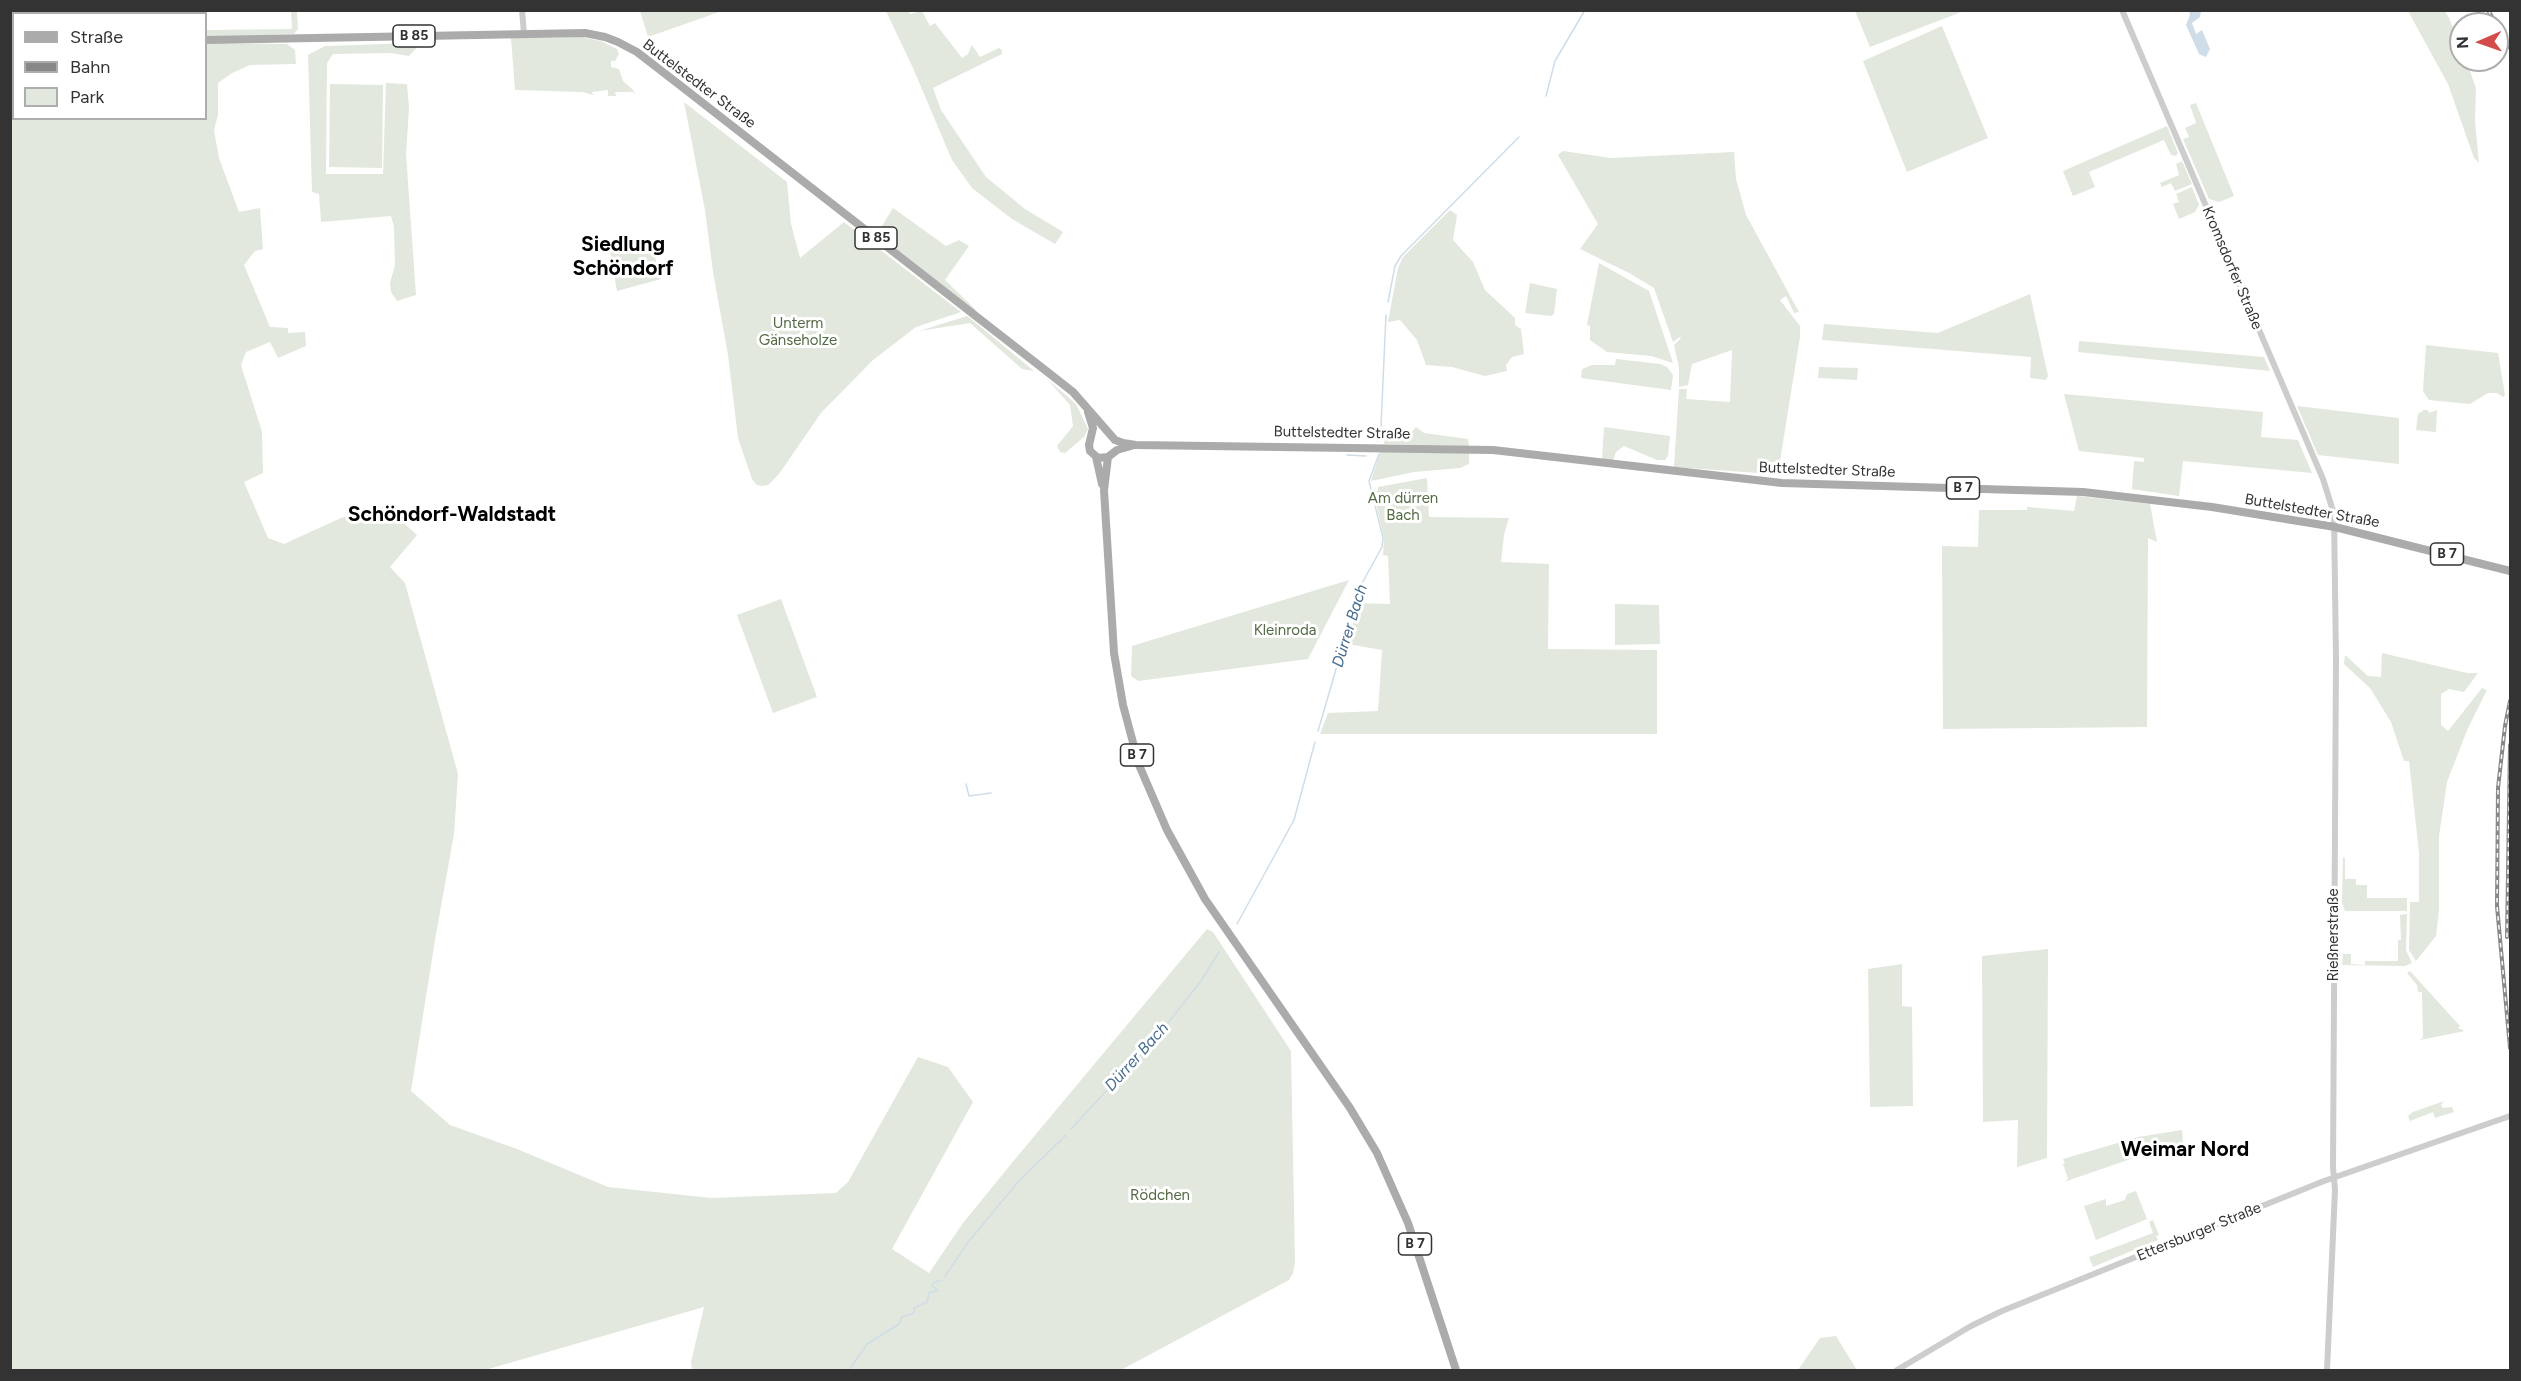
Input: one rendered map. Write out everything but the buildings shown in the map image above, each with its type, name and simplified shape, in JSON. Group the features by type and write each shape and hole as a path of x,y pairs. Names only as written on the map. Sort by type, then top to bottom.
{"main road":[{"name":"Buttelstedter Straße","path":"207,40 524,34 598,35 618,42 637,52 1045,370 1073,393 1086,408"},
{"name":"B 85","path":"1086,408 1106,432"},
{"name":"B 85","path":"1086,408 1093,435"},
{"path":"1100,431 1106,432 1115,440 1111,454 1095,457 1089,448 1089,441 1100,431"},
{"name":"B 7","path":"1115,440 1136,445"},
{"name":"Buttelstedter Straße","path":"1136,445 1493,450 1782,483 2074,491 2212,507 2335,527 2511,571"},
{"name":"B 7","path":"1104,490 1111,454 1136,445"},
{"name":"B 7","path":"1095,457 1104,490 1114,653 1129,730 1151,795 1179,855 1205,899 1350,1108 1377,1154 1408,1223 1456,1371"}],"street":[{"name":"Kromsdorfer Straße","path":"2122,10 2322,479 2332,505 2335,527"},
{"path":"522,14 524,34"},
{"name":"Rießnerstraße","path":"2327,1371 2334,1178 2335,527"},
{"name":"Ettersburger Straße","path":"1897,1371 1971,1326 2002,1311 2334,1178 2511,1116"}],"green space":[{"path":"640,10 722,11 648,37"},
{"path":"291,11 297,11 298,29 294,34 207,37 207,30 292,29"},
{"path":"886,11 908,11 910,14 922,11 930,26 935,23 962,58 968,54 972,45 980,57 999,48 1002,50 1002,54 933,88 941,110 986,177 1025,209 1063,232 1055,244 1012,219 972,188 952,160"},
{"path":"1855,11 1964,11 1870,47"},
{"path":"2408,11 2445,11 2449,18 2449,72 2470,72 2476,88 2475,121 2479,163 2474,158 2448,84"},
{"path":"1942,26 1988,138 1907,172 1863,61"},
{"path":"581,37 601,41 617,49 619,54 615,61 611,61 611,67 619,69 623,81 633,90 636,96 633,92 615,92 616,96 608,96 608,90 592,92 593,95 583,92 515,90 511,38"},
{"path":"424,40 409,56 391,53 333,54 327,63 326,174 383,174 386,83 407,84 409,108 406,154 416,295 397,301 391,292 390,283 395,265 394,227 391,216 321,222 319,194 312,192 308,55 325,46"},
{"name":"Rödchen","path":"207,43 287,44 295,50 296,64 250,65 232,73 218,83 218,115 214,130 219,158 239,212 260,208 263,249 255,251 244,265 270,327 288,328 288,333 305,332 306,346 278,358 270,342 246,352 241,365 262,432 263,473 244,482 268,538 284,544 341,518 385,506 417,535 390,567 405,583 458,774 454,834 411,1091 450,1125 517,1149 608,1187 711,1198 836,1193 848,1182 918,1057 948,1067 973,1102 892,1249 929,1273 963,1223 1207,929 1213,932 1291,1051 1295,1262 1289,1280 1121,1370 692,1370 691,1362 704,1307 485,1370 11,1370 10,84 12,83 12,120 207,120"},
{"path":"330,84 383,85 382,168 329,167"},
{"name":"Unterm Gänseholze","path":"684,102 787,182 791,224 800,258 844,222 961,312 916,327 873,360 821,413 779,474 768,485 757,485 752,479 738,438 728,355 713,272 705,210"},
{"path":"2196,103 2234,196 2219,202 2209,199 2183,139 2189,137 2185,128 2196,123 2190,105"},
{"path":"2167,126 2178,153 2176,156 2171,155 2164,140 2089,172 2095,187 2073,196 2063,171"},
{"path":"1563,151 1611,158 1734,152 1736,179 1746,215 1799,312 1794,313 1786,296 1780,300 1800,326 1800,337 1779,467 1772,474 1674,467 1679,389 1687,389 1686,399 1730,402 1732,350 1692,364 1688,385 1679,387 1679,368 1674,345 1681,338 1673,342 1654,288 1580,249 1598,224 1558,155"},
{"path":"2182,161 2192,184 2175,191 2171,183 2162,187 2160,183 2179,175 2176,164"},
{"path":"2192,187 2199,205 2195,212 2179,219 2173,204 2179,202 2176,194"},
{"path":"893,208 946,246 959,240 969,246 945,280 976,310 877,234"},
{"path":"1450,210 1457,215 1453,240 1473,262 1485,290 1515,318 1515,325 1521,329 1524,354 1512,357 1506,365 1507,371 1485,376 1452,367 1426,365 1417,340 1400,320 1388,322 1398,268 1403,257"},
{"path":"651,243 661,279 617,291 610,251 627,244"},
{"path":"1599,263 1649,291 1673,363 1651,356 1607,352 1590,340 1590,326 1587,325"},
{"path":"1530,283 1557,289 1554,314 1551,316 1525,313"},
{"path":"2030,294 2048,376 2046,380 2030,378 2031,357 1822,340 1824,324 1938,333"},
{"path":"967,316 1034,371 1022,369 970,323 919,331"},
{"path":"2079,341 2264,357 2270,371 2078,352"},
{"path":"2426,345 2498,353 2505,395 2503,397 2497,393 2488,393 2470,404 2429,400 2423,391"},
{"path":"1616,359 1660,364 1667,367 1673,375 1671,390 1581,378 1582,369 1592,365 1615,365"},
{"path":"1819,367 1858,368 1857,380 1818,378"},
{"path":"1047,379 1076,404 1088,429 1084,437 1065,453 1060,452 1057,446 1073,426 1070,405"},
{"path":"2064,394 2263,412 2261,437 2298,440 2312,473 2183,461 2179,496 2132,489 2134,461 2144,462 2144,458 2079,451"},
{"path":"2297,406 2399,418 2399,464 2318,455"},
{"path":"2428,410 2429,413 2437,410 2436,432 2416,430 2418,414"},
{"path":"1416,427 1424,433 1468,439 1469,446 1384,444 1385,438 1404,440"},
{"path":"1604,427 1670,436 1668,456 1665,460 1657,460 1624,446 1616,452 1613,461 1602,460"},
{"path":"1380,452 1469,453 1469,464 1460,468 1414,472 1371,481"},
{"name":"Am dürren Bach","path":"1427,478 1429,517 1509,518 1504,535 1501,562 1549,564 1548,649 1657,650 1657,734 1320,734 1328,713 1378,711 1382,650 1348,644 1358,603 1390,604 1388,556 1383,555 1384,538 1373,491 1378,491 1378,487"},
{"path":"2077,496 2150,504 2157,542 2148,538 2147,727 1943,729 1942,546 1978,547 1979,510 2027,510 2027,507 2074,511"},
{"name":"Kleinroda","path":"1349,580 1308,659 1138,681 1131,676 1132,646"},
{"path":"781,599 817,697 773,713 737,615"},
{"path":"1615,604 1659,605 1660,644 1615,645"},
{"path":"2382,653 2467,673 2478,673 2464,692 2449,689 2441,694 2441,725 2448,731 2482,688 2487,690 2468,728 2447,782 2439,836 2439,910 2436,936 2416,961 2409,950 2410,902 2419,902 2419,853 2409,761 2404,761 2391,722 2370,688 2344,664 2345,655 2368,676 2381,677"},
{"path":"2343,857 2345,858 2345,879 2356,879 2356,885 2367,885 2367,898 2407,898 2407,911 2345,911 2342,903"},
{"path":"2407,914 2406,950 2412,963 2405,966 2342,965 2343,954 2351,954 2351,964 2365,965 2365,961 2398,961 2398,940 2401,940 2400,915"},
{"path":"2048,949 2047,1158 2017,1167 2018,1120 1983,1122 1982,956"},
{"path":"1902,964 1902,1006 1912,1007 1913,1106 1870,1107 1868,969"},
{"path":"2410,971 2460,1026 2458,1028 2465,1031 2420,1040 2423,1037 2422,992 2418,992 2417,985 2407,973"},
{"path":"2444,1101 2441,1105 2443,1108 2452,1107 2454,1112 2435,1118 2433,1112 2410,1121 2408,1116 2413,1112"},
{"path":"2182,1130 2183,1144 2148,1151 2148,1153 2064,1182 2068,1179 2063,1159 2138,1137"},
{"path":"2136,1191 2147,1219 2096,1240 2084,1206 2106,1199 2106,1206 2125,1200 2127,1194"},
{"path":"2153,1220 2159,1235 2156,1236 2158,1240 2093,1267 2089,1257 2153,1233 2149,1222"},
{"path":"1836,1336 1857,1370 1798,1370 1820,1338"}],"shaded area":[{"path":"2189,11 2201,11 2200,17 2192,23 2196,34 2202,30 2210,49 2206,57 2199,54 2186,25 2190,15"}],"waterway":[{"name":"Dürrer Bach","path":"1546,96 1555,61 1585,10"},
{"name":"Dürrer Bach","path":"1388,302 1395,266 1401,256 1519,137"},
{"name":"Dürrer Bach","path":"1378,441 1381,426 1386,315"},
{"name":"Dürrer Bach","path":"1318,731 1360,587 1382,547 1383,538 1369,481 1379,454"},
{"path":"1347,455 1366,456"},
{"name":"Dürrer Bach","path":"1237,924 1294,820 1315,742"},
{"path":"966,784 969,796 991,793"},
{"name":"Dürrer Bach","path":"1071,1129 1160,1033 1201,981 1219,952"},
{"name":"Dürrer Bach","path":"945,1276 969,1241 1018,1182 1066,1135"},
{"name":"Dürrer Bach","path":"849,1370 867,1344 899,1324 902,1317 914,1313 914,1308 927,1302 929,1293 938,1290 932,1286 934,1282 942,1280"}],"railway":[{"path":"2488,10 2510,48"},
{"path":"2510,701 2498,788 2497,906 2510,1048"},
{"path":"2507,937 2510,745"}],"district":[{"name":"Siedlung Schöndorf","path":"623,257"},
{"name":"Schöndorf-Waldstadt","path":"452,515"},
{"name":"Weimar Nord","path":"2185,1150"}]}
